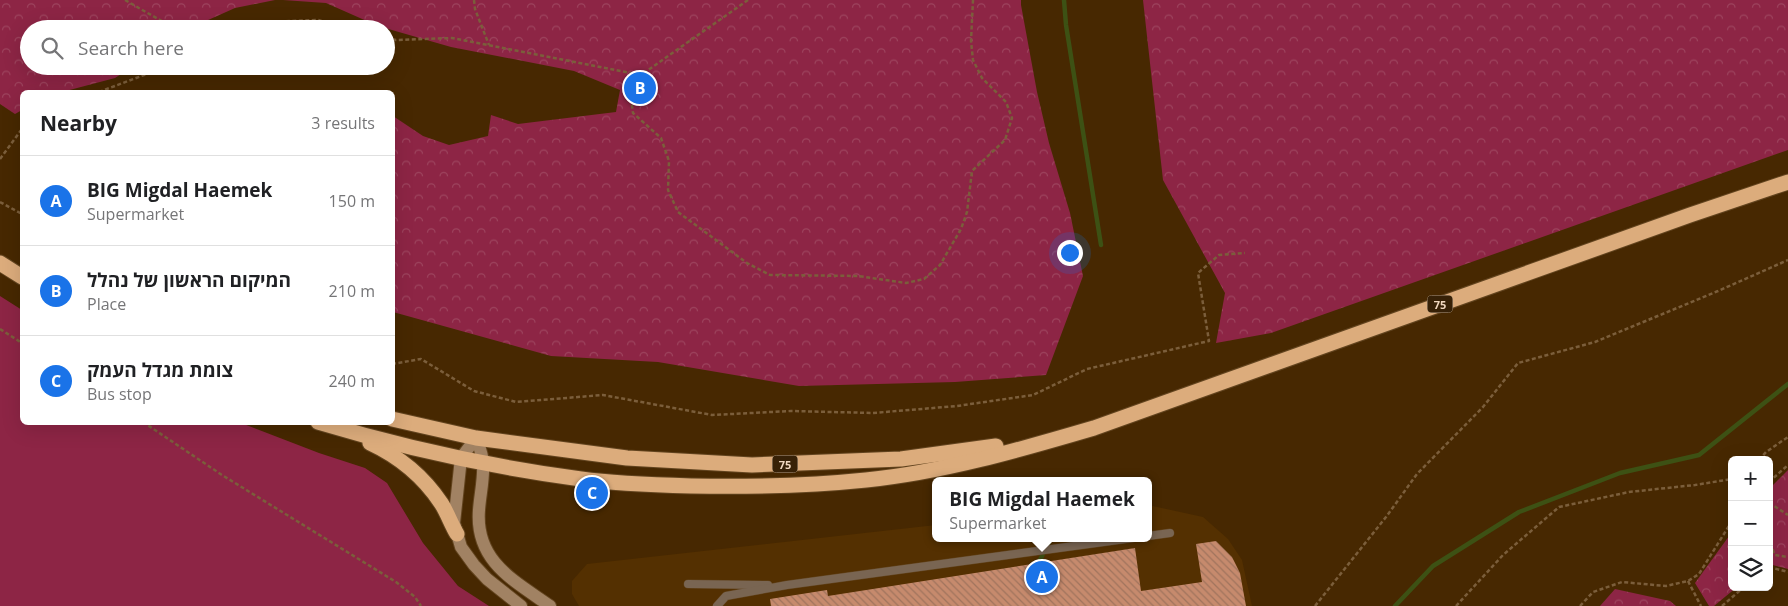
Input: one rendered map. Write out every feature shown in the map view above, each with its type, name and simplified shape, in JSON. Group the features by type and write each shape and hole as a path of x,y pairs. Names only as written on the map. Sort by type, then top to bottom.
{"highway":[{"name":"75","path":"328,425 483,463 583,479 651,485 739,487 797,485 866,480 938,469 1004,454 1094,428 1690,215 1788,182"},
{"path":"0,263 20,276"},
{"name":"75","path":"395,420 476,438 627,458 752,465 901,459 983,449 1094,428"},
{"path":"337,428 385,450 404,462 441,503 457,534"}],"main road":[{"path":"476,438 460,458 454,523 460,547 487,579 521,606"},
{"path":"476,438 483,463 478,512 479,530 484,547 492,561 511,579 550,606"}],"lane":[{"path":"1152,535 1170,533"},
{"path":"717,606 726,596 787,585 1104,542"},
{"path":"688,584 787,585"}],"path":[{"path":"125,0 160,20"},
{"path":"474,0 475,9 489,45"},
{"path":"748,0 641,75 631,98 633,113 661,138 669,161 668,190 678,212 747,263 770,275 858,276 906,283 924,279 940,265 961,229 968,212 972,172 1005,140 1012,118 1006,102 982,78 973,60 971,41 973,0"},
{"path":"395,40 452,38 641,75"},
{"path":"104,90 144,75"},
{"path":"0,159 20,132"},
{"path":"0,202 20,213"},
{"path":"395,363 421,359 474,391 516,402 603,395 712,415 791,411 873,413 957,406 1033,395 1087,369 1209,341 1198,273 1219,255 1245,253"},
{"path":"1315,606 1386,517 1416,474 1483,407 1518,363 1595,342 1788,260"},
{"path":"0,329 20,342"},
{"path":"147,425 222,476 396,582 415,597 421,606"},
{"path":"1762,456 1788,437"},
{"path":"1773,478 1788,465"},
{"path":"1456,606 1503,554 1559,507 1629,492 1728,480"},
{"path":"1773,505 1788,515"},
{"path":"1580,606 1593,592 1622,582 1666,586 1688,581 1699,574 1728,527"},
{"path":"1772,546 1775,554 1788,557"},
{"path":"1773,568 1788,572"},
{"path":"1688,581 1701,606"},
{"path":"1722,606 1739,591"}],"shaded area":[{"path":"1152,506 1203,517 1228,539 1242,560 1252,606 579,606 572,594 572,581 587,564 932,525 932,542 1152,542"}],"green space":[{"path":"0,0 275,0 235,8 208,20 20,20 20,75 120,75 115,78 70,90 20,90 20,111 15,114 0,104"},
{"path":"283,0 1021,0 1037,92 1049,143 1070,213 1083,276 1046,375 955,382 799,386 658,362 551,356 395,313 395,117 423,136 449,145 488,136 491,115 518,124 616,112 620,90 574,71 451,47 395,31 395,20 364,20 326,3"},
{"path":"1143,0 1788,0 1788,150 1271,333 1216,343 1225,293 1163,180"},
{"path":"0,296 20,309 20,425 246,425 319,453 365,468 387,483 423,543 458,586 489,606 0,606"},
{"path":"1788,470 1788,569 1773,565 1773,485"},
{"path":"1728,538 1728,591 1732,591 1714,606 1709,606 1695,583"},
{"path":"1615,589 1670,601 1676,606 1600,606"}],"building":[{"path":"1216,541 1232,557 1240,573 1246,606 771,606 770,599 827,590 828,596 1135,548 1141,591 1202,582 1196,544"}],"waterway":[{"path":"1064,0 1066,25 1101,245"},
{"path":"1395,606 1433,566 1519,512 1620,473 1699,455 1788,384"},
{"path":"1036,568 1049,542"}],"place":[{"name":"המיקום הראשון של נהלל","path":"640,88"},
{"name":"צומת מגדל העמק","path":"592,493"},
{"name":"BIG Migdal Haemek","path":"1042,577"}]}
